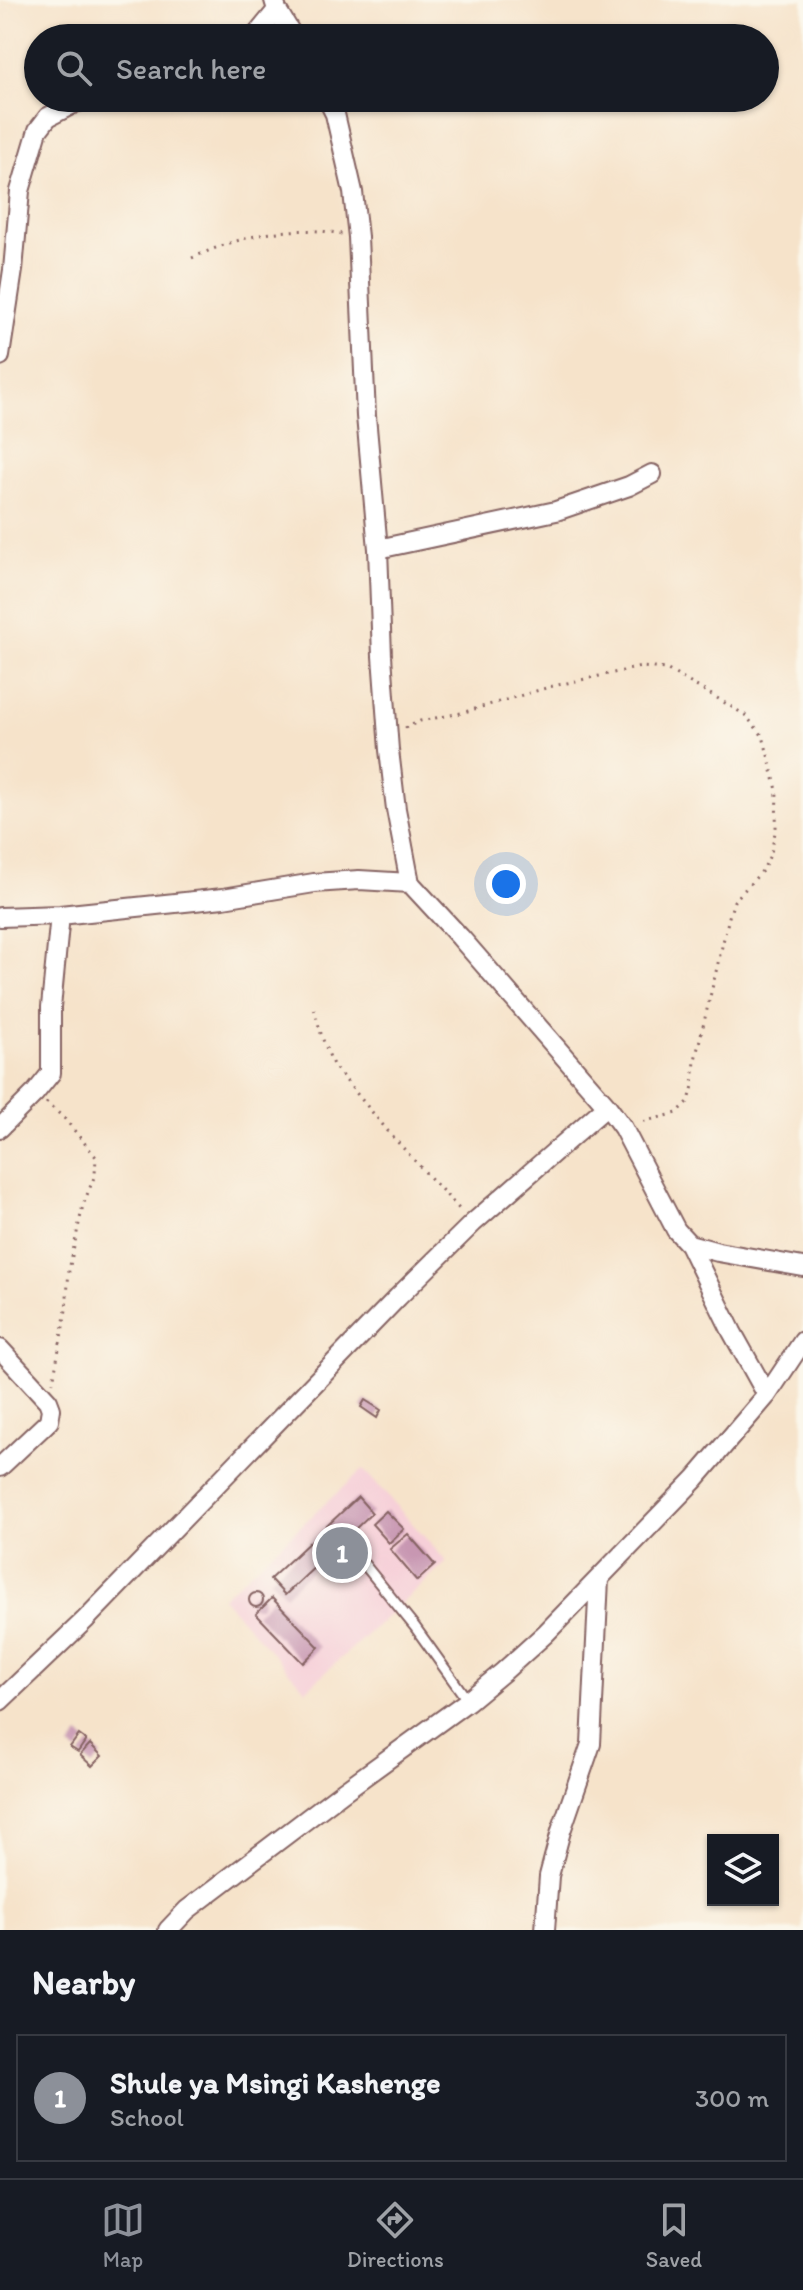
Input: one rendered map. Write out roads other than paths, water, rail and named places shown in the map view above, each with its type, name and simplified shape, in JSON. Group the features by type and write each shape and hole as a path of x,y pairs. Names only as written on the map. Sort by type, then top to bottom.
{"street":[{"path":"263,24 276,5 286,24"},
{"path":"0,356 13,270 20,191 38,130 48,117 58,112"},
{"path":"334,112 353,192 358,237 366,416 378,549 388,737 396,809 410,883 623,1128 676,1230 689,1244 767,1395"},
{"path":"378,549 556,511 617,491 652,474"},
{"path":"0,917 60,915 223,898 314,883 359,880 410,883"},
{"path":"0,1128 51,1073 53,979 60,915"},
{"path":"0,1701 85,1620 473,1223 607,1106"},
{"path":"689,1244 803,1267"},
{"path":"168,1930 187,1910 468,1701 534,1643 695,1479 767,1395 803,1341"},
{"path":"0,1349 48,1401 51,1409 49,1421 0,1467"},
{"path":"545,1930 549,1876 591,1744 599,1579"}],"lane":[{"path":"364,1564 415,1627 468,1701"}],"place":[{"name":"Shule ya Msingi Kashenge","path":"342,1553"}]}
